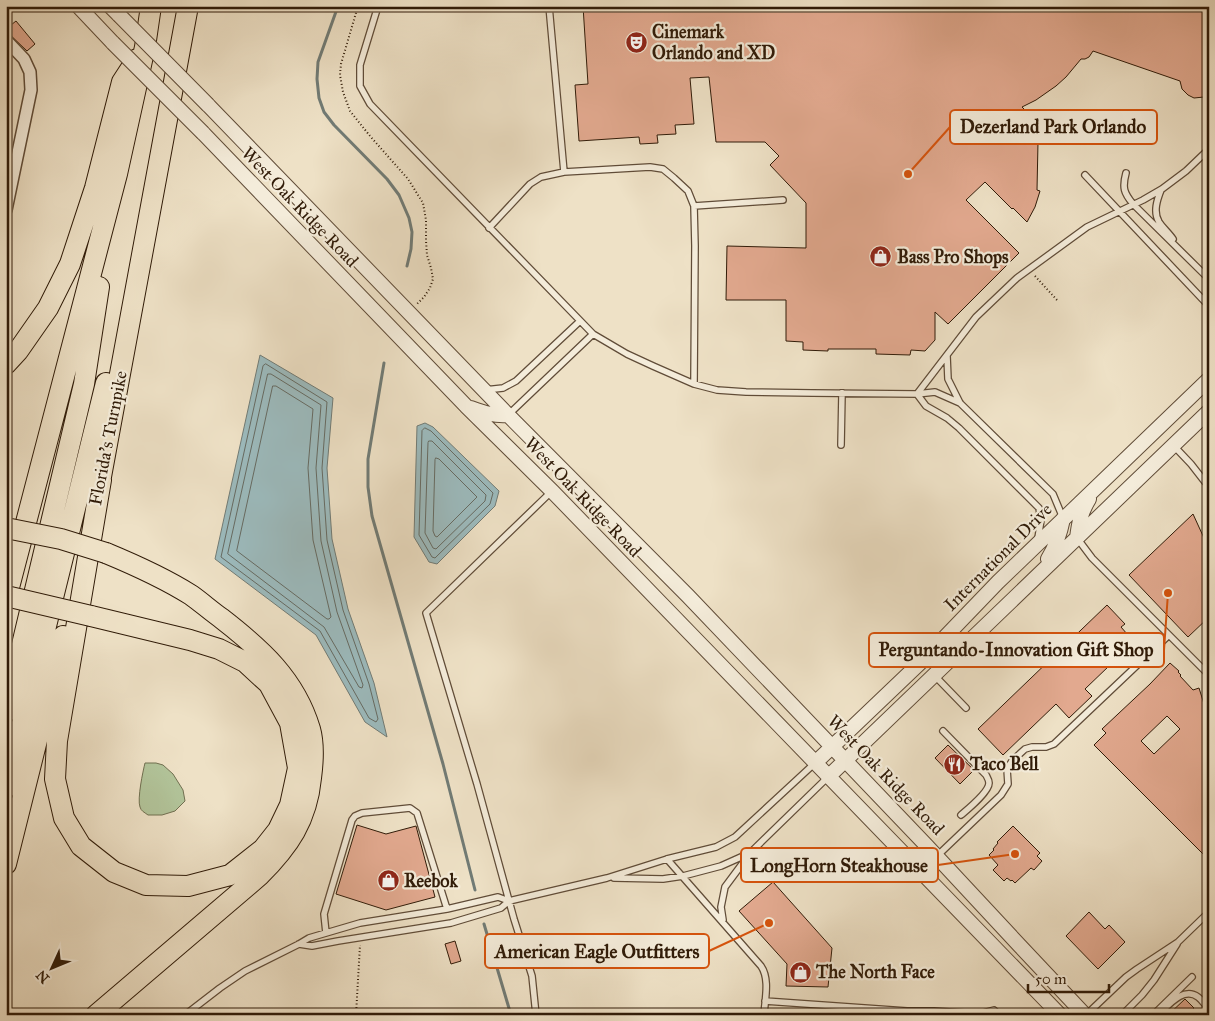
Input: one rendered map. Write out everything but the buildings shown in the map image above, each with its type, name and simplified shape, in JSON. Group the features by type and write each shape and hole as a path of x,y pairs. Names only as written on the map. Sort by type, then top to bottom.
{"highway":[{"path":"101,480 57,741 55,779 64,818 81,846 114,872 146,885 188,886 230,875 263,849 278,830 290,805 298,768 290,723 269,684 245,662 219,649 190,640 91,616 6,597 117,174 145,46 151,6"},
{"name":"Florida's Turnpike","path":"6,864 101,480 188,6"},
{"path":"6,364 18,351 48,308 70,264 95,188 122,82 145,46"},
{"path":"6,712 84,384 117,174"},
{"path":"6,788 156,182"},
{"path":"6,528 61,539 106,553 149,572 191,595 256,647 281,673 300,702 311,730 313,761 310,788 303,817 293,836 276,860 96,1015"}],"street":[{"name":"West Oak Ridge Road","path":"78,6 1060,1015"},
{"name":"West Oak Ridge Road","path":"114,11 208,105 508,415 688,596 833,746 1086,1015"},
{"path":"6,40 24,59 30,72 32,90 6,210"},
{"name":"International Drive","path":"815,763 923,660 1063,518 1209,379"},
{"path":"466,406 487,414 508,415"},
{"path":"828,777 1209,411"},
{"path":"1077,538 1079,522 1084,507 1096,487"},
{"path":"1040,572 1060,536 1063,518"}],"lane":[{"path":"378,6 360,65 360,86 370,104 593,334 653,366 694,384 717,390 842,394 917,394 935,392 960,403"},
{"path":"549,6 564,172"},
{"path":"917,394 976,317 1017,278 1087,228 1162,189 1186,171 1209,149"},
{"path":"489,228 530,184 541,177 564,172 650,167 663,169 688,190 694,206 694,384"},
{"path":"1126,173 1123,182 1125,192 1134,204 1209,279"},
{"path":"1085,175 1209,306"},
{"path":"1162,189 1157,201 1158,221 1171,236 1179,250"},
{"path":"694,206 783,200"},
{"path":"485,390 503,388 516,381 580,321"},
{"path":"508,415 593,334"},
{"path":"947,356 948,379 960,403 1053,494 1063,518"},
{"path":"842,394 842,445"},
{"path":"917,394 926,406 960,428 1039,508 1041,520 1038,544"},
{"path":"1173,445 1205,482"},
{"path":"536,1015 532,976 426,613 552,491"},
{"path":"1077,538 1092,558 1209,675"},
{"path":"937,856 1002,795 1008,784 1007,769 1012,761 1026,749 1046,747 1054,744 1169,635"},
{"path":"934,676 966,708"},
{"path":"943,731 986,775 989,782 985,792 961,815"},
{"path":"299,944 312,946 451,923 501,908 509,901 607,878 716,846 735,837 815,763"},
{"path":"724,922 721,907 725,887 751,852 828,777"},
{"path":"326,933 324,914 326,904 352,820 355,816 362,813 410,808 417,813 447,909"},
{"path":"607,878 663,879 683,876 722,866 751,852"},
{"path":"667,859 765,971 764,1015"},
{"path":"185,1015 246,971 309,938 360,923 447,909 498,897 509,901"},
{"path":"1086,1015 1128,975 1178,942 1209,912"},
{"path":"336,930 338,941"},
{"path":"1122,1015 1154,980 1178,942"},
{"path":"1153,1015 1192,977"},
{"path":"1158,1015 1176,999 1185,994 1197,996 1209,1009"},
{"path":"765,1000 907,1011 934,1010 979,1014 994,1010 999,1015"}],"path":[{"path":"358,6 341,64 340,75 350,111 408,180 423,203 426,220 427,255 433,279 430,288 417,304"},
{"path":"1035,276 1058,300"},
{"path":"356,1015 360,943"}],"green space":[{"path":"145,763 163,765 173,774 183,790 185,801 175,811 162,815 148,815 141,810 139,803"}],"water":[{"path":"260,355 333,398 327,468 332,539 348,609 374,683 387,737 365,722 316,635 215,559"},
{"path":"425,423 433,427 499,491 495,506 437,564 429,562 414,537 417,426"}],"waterway":[{"path":"338,6 318,62 319,98 324,112 334,125 387,179 399,195 409,218 412,232 407,266"},
{"path":"384,363 368,459 368,487 372,516 443,764 475,890"},
{"path":"484,924 511,1015"}],"place":[{"name":"Cinemark Orlando and XD","path":"636,42"},
{"name":"Dezerland Park Orlando","path":"908,174"},
{"name":"Bass Pro Shops","path":"881,257"},
{"name":"Perguntando-Innovation Gift Shop","path":"1168,593"},
{"name":"Taco Bell","path":"954,764"},
{"name":"LongHorn Steakhouse","path":"1015,854"},
{"name":"Reebok","path":"388,881"},
{"name":"American Eagle Outfitters","path":"769,923"},
{"name":"The North Face","path":"800,972"}]}
